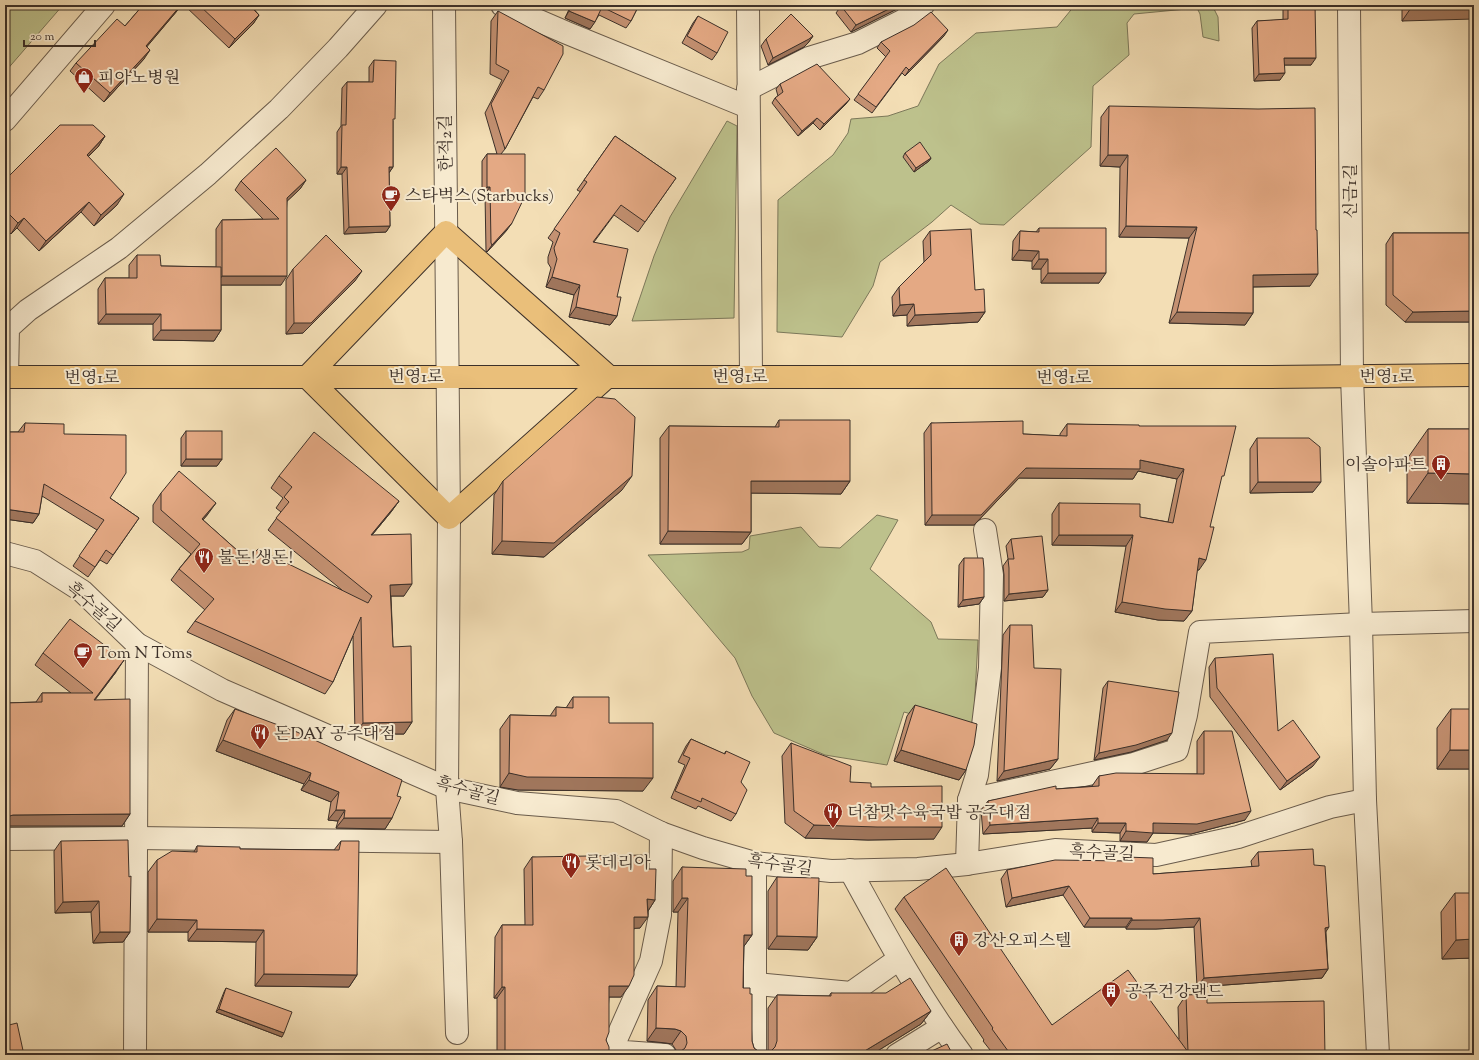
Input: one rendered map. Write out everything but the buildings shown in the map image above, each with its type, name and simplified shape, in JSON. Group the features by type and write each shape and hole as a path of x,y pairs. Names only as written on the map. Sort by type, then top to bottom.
{"main road":[{"path":"446,232 608,376 449,518 307,376 446,232"},
{"name":"번영1로","path":"6,377 1270,377 1474,375"}],"street":[{"path":"5,120 104,5"},
{"path":"6,377 8,328 28,310 119,248 208,174 279,109 338,48 376,5"},
{"name":"한적2길","path":"444,5 449,518 447,788 451,842 457,1033"},
{"path":"502,5 567,33 748,98"},
{"path":"748,5 751,376"},
{"path":"748,98 809,58 858,43 904,20 922,5"},
{"name":"신금1길","path":"1349,5 1352,376 1361,624 1365,800"},
{"path":"967,864 969,800 977,775 990,668 992,575 985,530"},
{"name":"흑수골길","path":"5,553 35,561 82,592 137,644 222,690 447,788 517,803 616,811 661,833 703,848 755,863 831,871 918,869 967,864 1055,850 1156,855 1238,837 1330,807 1365,800"},
{"path":"969,800 1134,764 1177,750 1186,715 1200,632 1361,624 1474,622"},
{"path":"135,1055 137,644"},
{"path":"1365,800 1378,1055"},
{"path":"661,833 660,915 650,961 612,1051 665,1055"},
{"path":"5,839 137,838 451,842"},
{"path":"754,1055 756,984 755,863"},
{"path":"850,870 899,959 942,1027 962,1055"},
{"path":"756,984 851,993 899,959"},
{"path":"897,1055 942,1027"}],"green space":[{"path":"5,5 63,5 5,72"},
{"path":"1075,5 1212,5 1218,17 1219,41 1203,37 1200,14 1197,8 1134,14 1127,23 1129,55 1093,86 1091,147 1004,225 980,224 951,205 932,222 880,262 873,286 842,337 777,332 778,200 833,155 848,133 851,119 888,116 918,106 939,64 976,33 1057,27"},
{"path":"727,121 737,126 734,318 632,321 654,256 670,217"},
{"path":"877,515 898,520 870,569 931,622 938,639 978,640 973,731 904,712 887,765 825,755 774,733 752,696 735,658 648,555 742,552 749,549 750,536 801,527 819,547 840,548"}],"place":[{"name":"피아노병원","path":"84,94"},
{"name":"스타벅스(Starbucks)","path":"391,212"},
{"name":"이솔아파트","path":"1441,481"},
{"name":"불돈!생돈!","path":"204,574"},
{"name":"Tom N Toms","path":"83,669"},
{"name":"돈DAY 공주대점","path":"260,750"},
{"name":"더참맛수육국밥 공주대점","path":"833,829"},
{"name":"롯데리아","path":"571,879"},
{"name":"강산오피스텔","path":"959,957"},
{"name":"공주건강랜드","path":"1111,1008"}]}
